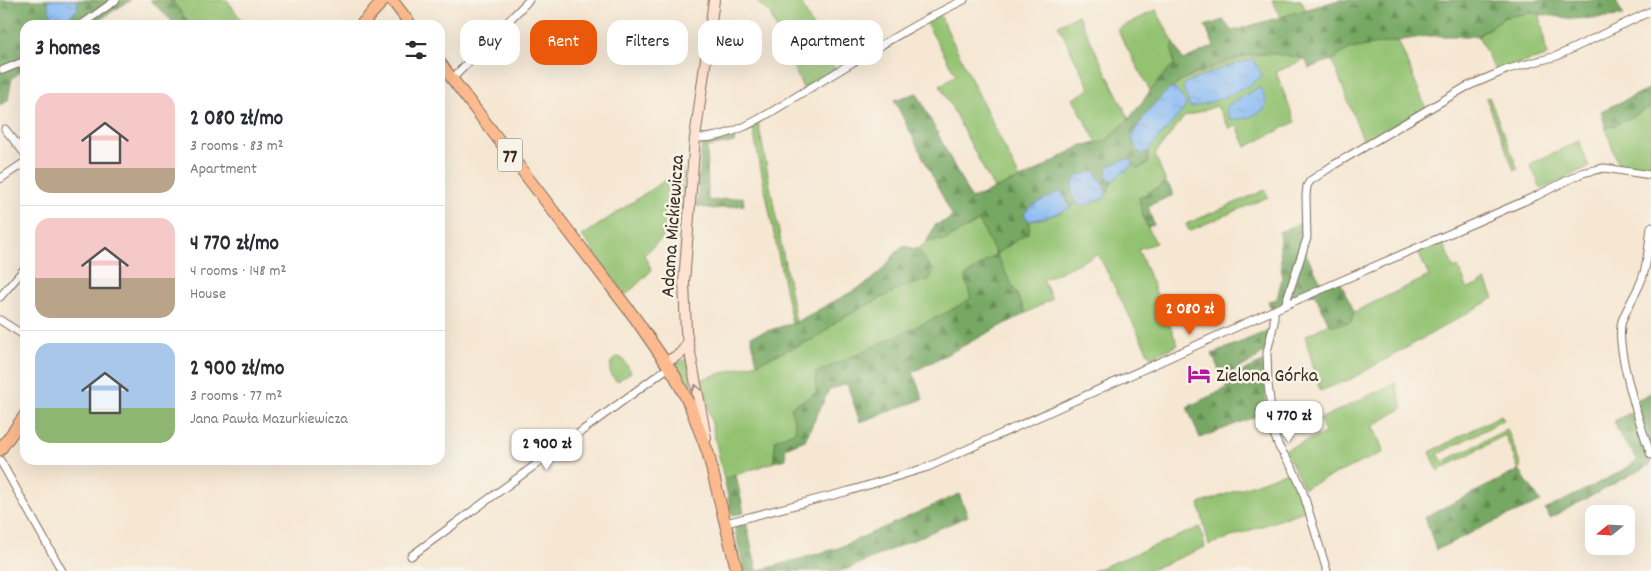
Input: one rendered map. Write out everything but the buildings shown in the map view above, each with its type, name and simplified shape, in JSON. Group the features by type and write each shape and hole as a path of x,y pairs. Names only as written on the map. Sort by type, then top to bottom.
{"main road":[{"path":"366,20 384,0"},
{"path":"392,0 407,20"},
{"name":"77","path":"445,70 668,364"},
{"name":"Adama Mickiewicza","path":"668,364 689,401 708,453 737,571"},
{"path":"0,450 4,436 20,420"}],"street":[{"path":"88,20 116,0"},
{"path":"452,79 529,0"},
{"name":"Adama Mickiewicza","path":"708,453 688,344 684,312 684,282 695,138 714,0"},
{"path":"695,138 712,138 756,120 912,27 964,0"},
{"path":"1285,305 1307,238 1306,196 1307,186 1310,181 1466,87 1517,66 1557,56 1651,12"},
{"path":"3,70 20,63"},
{"path":"4,129 20,148"},
{"path":"0,179 20,165"},
{"path":"726,523 850,491 928,467 1285,305 1591,170 1610,168 1651,175"},
{"path":"1651,227 1643,277 1622,323 1622,352 1634,401 1651,455"},
{"path":"0,297 20,274"},
{"path":"1274,310 1274,324 1267,352 1268,384 1274,434 1278,447 1293,470 1302,489 1327,571"},
{"path":"0,320 20,333"},
{"path":"411,556 668,364 688,344"},
{"path":"0,460 62,571"}],"green space":[{"path":"0,0 131,0 99,20 20,20 20,72 12,78 8,100 0,105"},
{"path":"150,0 172,0 186,20 171,20"},
{"path":"172,0 227,0 241,20 186,20"},
{"path":"755,0 800,0 809,20 773,20 770,14"},
{"path":"1272,0 1301,0 1306,10 1281,17"},
{"path":"1339,0 1615,0 1624,16 1574,19 1531,13 1505,17 1478,36 1427,36 1349,49 1332,60 1309,68 1305,59 1284,55 1256,54 1235,59 1189,76 1162,97 1135,131 1133,140 1142,154 1148,151 1148,164 1137,169 1133,165 1133,161 1106,176 1112,181 1107,193 1102,182 1072,191 1076,203 1071,208 1066,198 1024,214 1029,221 1029,232 996,254 979,221 945,240 927,241 935,225 948,220 952,215 894,100 917,93 971,199 1033,173 1082,145 1104,142 1129,119 1158,81 1174,64 1172,49 1174,43 1183,60 1214,46 1205,26 1223,20 1232,31"},
{"path":"1156,10 1174,43 1172,50 1174,64 1150,91 1117,29"},
{"path":"1531,13 1540,14 1547,56 1495,70 1478,36 1505,17"},
{"path":"940,15 1020,179 994,189 940,85 956,75 926,23"},
{"path":"1078,15 1129,119 1104,142 1097,143 1073,99 1090,89 1058,25"},
{"path":"1398,40 1426,108 1364,142 1332,60 1349,49"},
{"path":"1274,53 1306,59 1276,72 1295,122 1246,147 1237,126 1229,128 1217,106 1184,117 1155,154 1166,183 1139,198 1144,220 1156,243 1138,249 1178,345 1150,357 1098,254 1043,280 1052,299 1026,313 996,254 1029,232 1029,221 1059,213 1076,203 1081,206 1105,198 1112,181 1133,165 1137,169 1148,152 1166,92 1186,78 1247,56"},
{"path":"793,65 833,65 835,69 803,88"},
{"path":"1651,88 1651,107 1606,129 1601,111"},
{"path":"1489,97 1518,169 1514,170 1486,98"},
{"path":"1651,107 1651,172 1618,165 1606,129"},
{"path":"758,122 796,322 792,323 752,125"},
{"path":"733,133 735,142 707,147 708,201 743,197 744,205 714,209 697,206 702,140 713,141"},
{"path":"1579,141 1589,167 1541,189 1530,164"},
{"path":"683,168 680,222 644,255 652,270 626,295 582,236"},
{"path":"1166,183 1173,195 1148,206 1154,225 1148,227 1144,220 1139,198"},
{"path":"1265,190 1268,197 1189,231 1186,224"},
{"path":"979,221 996,254 965,277 971,298 948,312 900,335 816,393 796,431 775,440 774,462 724,479 702,379 757,363 818,337 837,321 902,287 929,280 933,271 917,249 927,241 945,240"},
{"path":"1306,221 1305,237 1283,304 1271,309 1268,301 1277,299 1282,278 1279,232"},
{"path":"1441,239 1454,269 1458,267 1468,289 1486,281 1494,298 1351,379 1320,391 1305,336 1329,324 1336,325 1351,322 1354,312 1429,276 1417,250"},
{"path":"902,246 917,249 933,271 929,280 902,287 837,321 818,337 757,363 751,336 796,322 866,284 881,271"},
{"path":"1304,250 1323,286 1339,279 1354,312 1351,322 1336,325 1329,324 1315,294 1289,301"},
{"path":"996,254 1026,313 913,372 923,399 860,422 847,384 829,390 805,440 785,448 786,459 774,462 775,440 796,431 791,407 816,393 816,373 948,312 971,298 965,277"},
{"path":"1270,330 1266,350 1253,361 1222,377 1212,354"},
{"path":"617,357 622,358 631,371 618,381 615,380 610,372 611,362"},
{"path":"687,358 694,398 675,363"},
{"path":"1263,362 1267,412 1200,438 1187,407 1227,388 1223,380"},
{"path":"1395,383 1403,408 1373,426 1384,452 1304,488 1285,450 1325,433 1320,419"},
{"path":"1651,393 1651,448 1636,400"},
{"path":"1634,411 1651,464 1550,518 1545,510 1622,471 1638,460 1621,438 1614,421"},
{"path":"1501,415 1504,420 1438,454 1443,462 1507,429 1521,465 1519,470 1505,435 1438,471 1430,452"},
{"path":"1519,470 1541,502 1493,522 1436,550 1425,517"},
{"path":"1290,471 1298,489 1304,511 1209,545 1199,504"},
{"path":"736,475 744,513 732,515 724,479"},
{"path":"959,494 968,516 840,571 757,571 838,548"},
{"path":"746,522 757,571 744,571 734,525"},
{"path":"1200,527 1205,547 1148,571 1093,571"}],"water":[{"path":"47,0 77,0 78,9 65,20 53,20"},
{"path":"1253,59 1262,75 1257,80 1229,95 1190,107 1183,87 1187,82"},
{"path":"1259,87 1266,100 1264,109 1251,116 1230,119 1226,108 1231,103"},
{"path":"1170,89 1176,89 1186,103 1185,108 1148,151 1142,154 1137,151 1132,137 1149,111"},
{"path":"1126,159 1133,161 1133,165 1112,181 1106,176 1108,167"},
{"path":"1095,171 1107,193 1105,198 1081,206 1074,200 1073,184 1077,176"},
{"path":"1061,191 1071,208 1047,217 1029,221 1024,214 1031,206"}],"place":[{"name":"Zielona Górka","path":"1199,374"}]}
